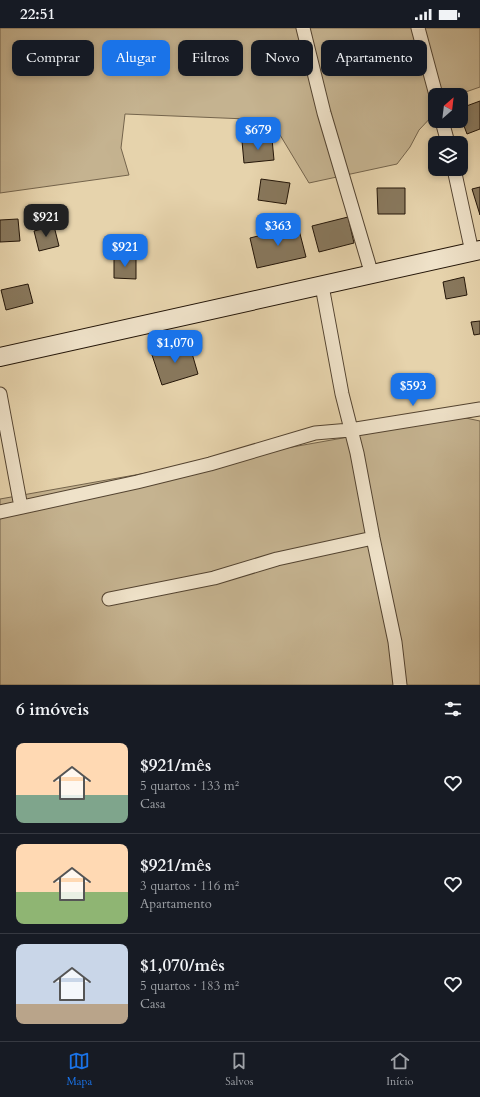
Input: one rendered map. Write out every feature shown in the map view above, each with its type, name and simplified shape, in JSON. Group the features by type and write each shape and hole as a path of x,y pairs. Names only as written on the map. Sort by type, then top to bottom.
{"main road":[{"path":"0,357 476,251"}],"street":[{"path":"303,28 324,113 372,275"},
{"path":"418,28 434,88"},
{"path":"456,176 476,251"},
{"path":"322,286 342,394 357,453 394,642 400,685"},
{"path":"0,394 21,507"},
{"path":"0,512 202,466 315,433 350,430 480,409"},
{"path":"109,599 214,578 277,559 373,538"}],"shaded area":[{"path":"0,28 480,28 480,87 468,91 468,88 428,88 428,120 419,130 410,147 397,164 309,183 271,120 125,114 121,148 129,175 0,193"},
{"path":"461,417 480,421 480,685 0,685 0,499"}],"building":[{"path":"480,101 480,129 467,134 465,128 468,128 468,105"},
{"path":"272,139 274,160 244,163 242,141"},
{"path":"261,179 290,183 286,204 258,200"},
{"path":"480,187 480,215 472,189"},
{"path":"377,188 405,188 405,214 378,214"},
{"path":"348,217 354,243 319,252 312,226"},
{"path":"18,219 20,241 0,242 0,220"},
{"path":"54,226 59,246 39,251 34,231"},
{"path":"298,226 306,257 257,268 250,238"},
{"path":"114,257 136,257 136,279 114,278"},
{"path":"464,277 467,295 446,299 443,282"},
{"path":"28,284 33,303 6,310 1,290"},
{"path":"480,321 480,334 474,335 471,322"},
{"path":"189,343 198,374 162,385 152,355"}]}
